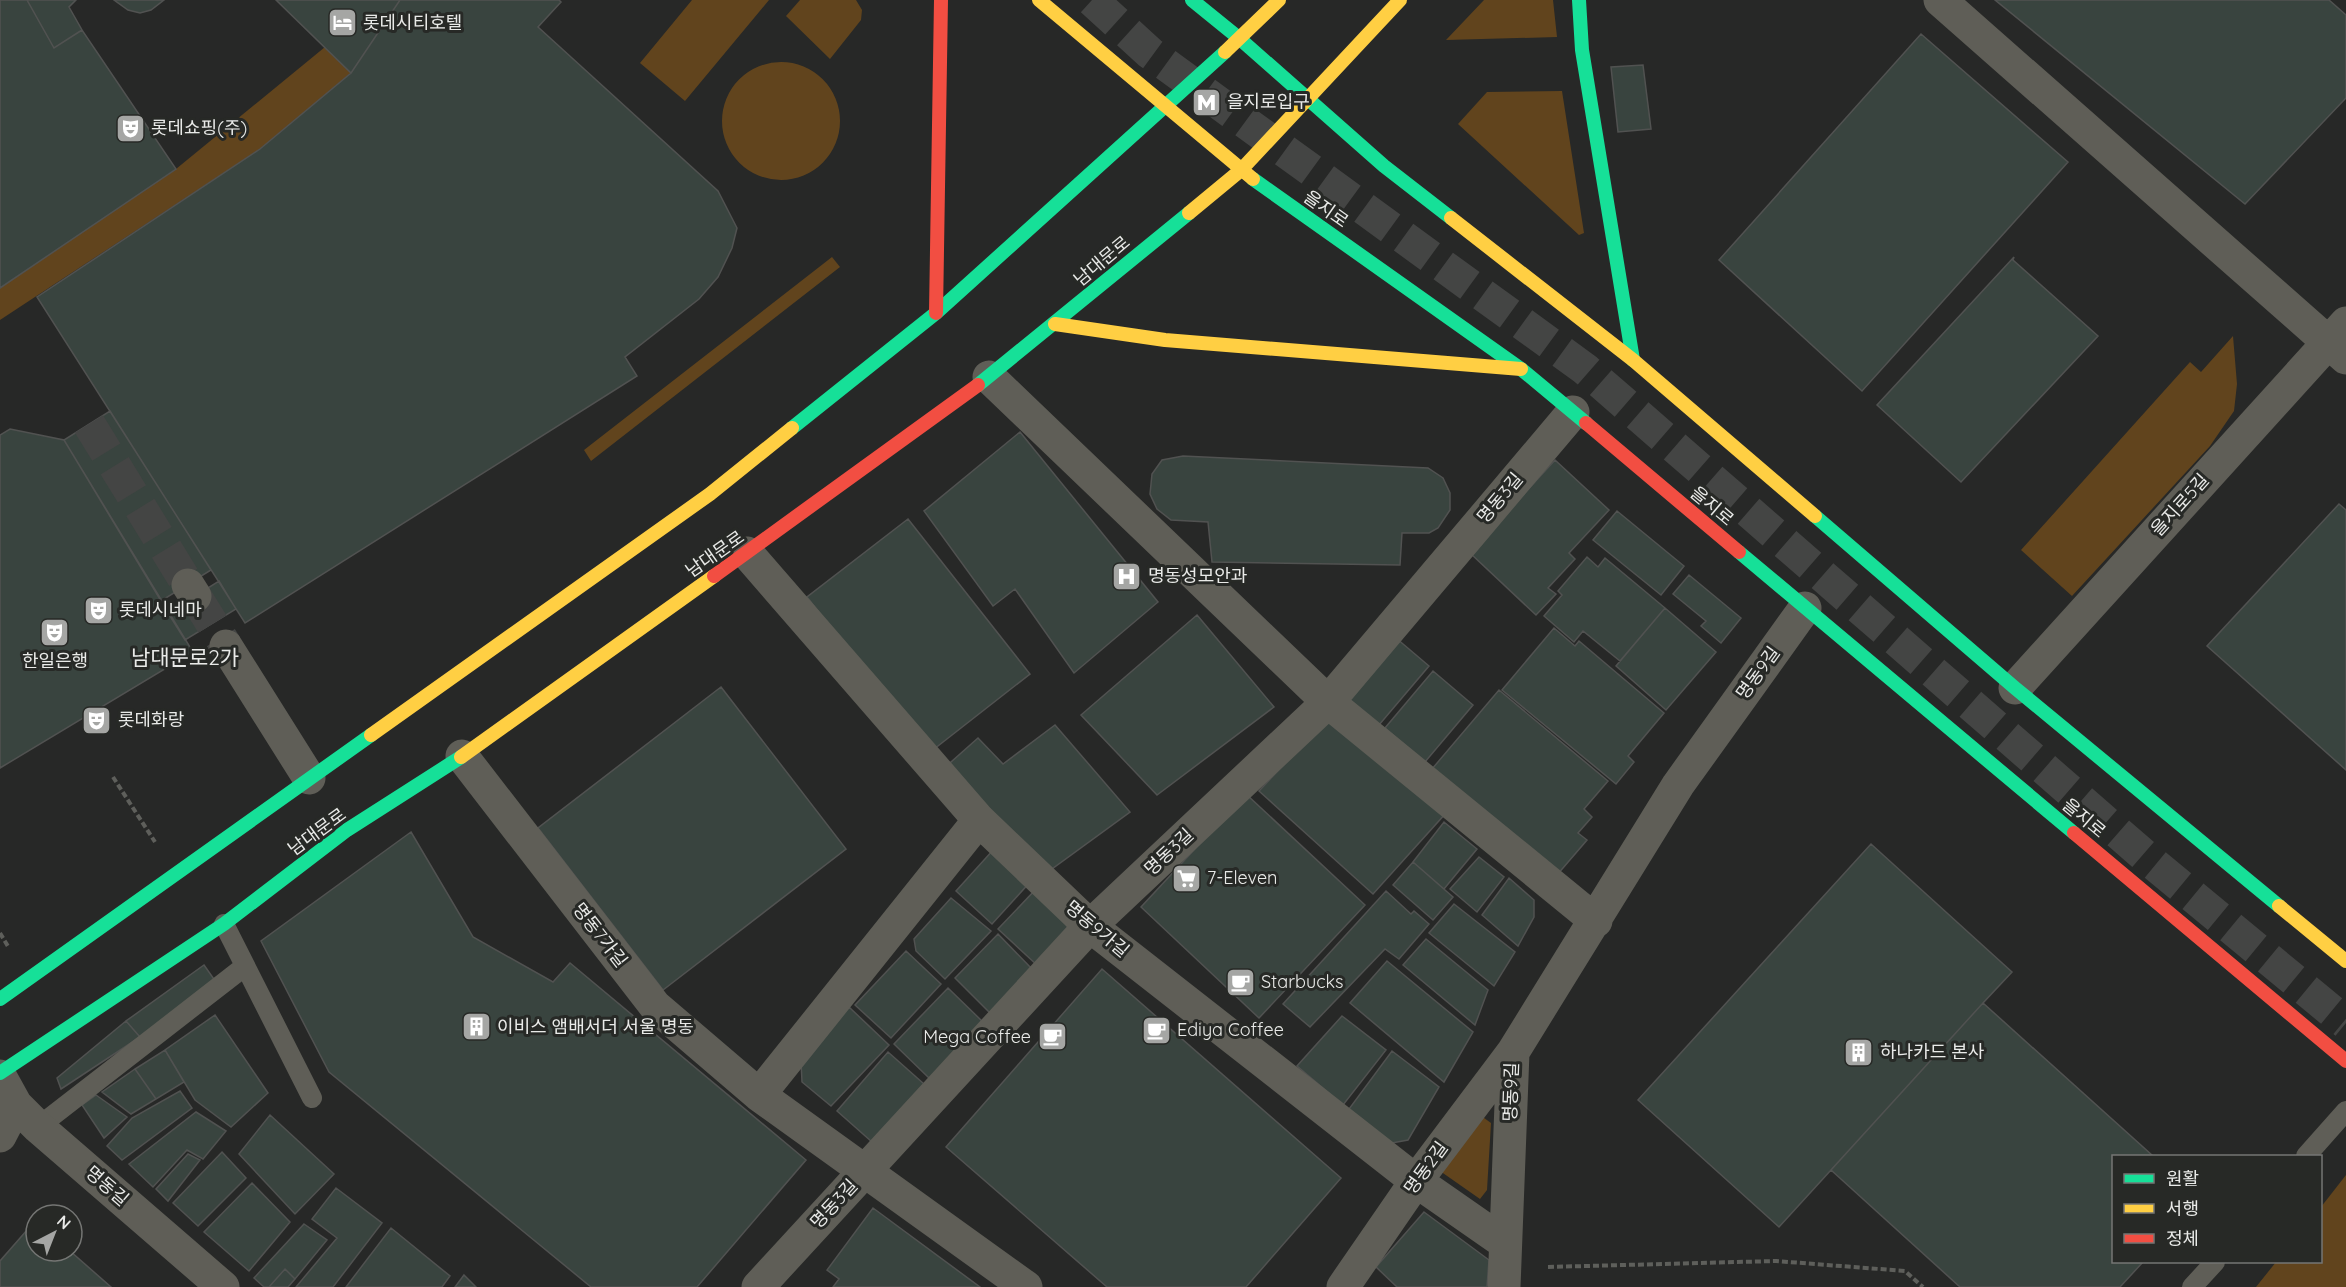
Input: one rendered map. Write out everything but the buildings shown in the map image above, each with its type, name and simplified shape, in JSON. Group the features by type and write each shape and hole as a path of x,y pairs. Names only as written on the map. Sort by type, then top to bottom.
{"main road":[{"path":"936,313 941,0"},
{"name":"을지로","path":"1039,0 1241,170 1521,369 2346,1061"},
{"path":"1192,0 1240,39 1384,166 1633,360 2015,688 2346,961"},
{"path":"0,999 710,494 936,313 1240,39 1279,0"},
{"name":"남대문로","path":"0,1075 224,924 347,830 462,756 989,377 1241,170 1400,0"},
{"path":"1579,0 1582,50 1633,360"},
{"path":"1055,324 1165,340 1521,369"}],"street":[{"path":"1941,0 2340,341"},
{"name":"을지로5길","path":"2015,688 2340,341"},
{"path":"989,377 1328,702 1596,921"},
{"name":"명동3길","path":"758,1287 1090,926 1328,702 1572,412"},
{"name":"명동9가길","path":"747,553 979,820 1090,926 1416,1181 1505,1244"},
{"name":"명동9길","path":"1504,1287 1513,1052 1678,785 1805,608"},
{"path":"226,646 309,778"},
{"name":"명동7가길","path":"462,756 655,1006 759,1095 1026,1287"},
{"path":"759,1095 979,820"},
{"name":"명동2길","path":"1343,1287 1416,1181 1513,1052"},
{"name":"명동길","path":"0,1075 27,1116 223,1287"},
{"path":"0,1136 27,1116"}],"lane":[{"path":"224,924 312,1098"},
{"path":"27,1116 244,967"},
{"path":"2307,1155 2346,1111"},
{"path":"2192,1287 2214,1263"}],"path":[{"path":"113,777 176,873"},
{"path":"1548,1267 1776,1261 1905,1271 1923,1287"}],"shaded area":[{"path":"692,0 769,0 685,101 640,63"},
{"path":"800,0 856,0 862,10 861,20 830,59 786,16"},
{"path":"1484,0 1553,0 1557,37 1446,40"},
{"path":"325,47 351,73 260,149 0,320 0,288 176,169"},
{"path":"781,62 804,66 823,79 836,98 840,121 836,144 823,163 804,176 781,180 758,176 739,163 726,144 722,121 726,98 739,79 758,66"},
{"path":"1562,91 1584,233 1579,235 1458,124 1487,92"},
{"path":"832,257 840,267 591,461 584,450"},
{"path":"2233,336 2237,384 2234,411 2210,446 2072,596 2021,550 2190,362 2201,372"},
{"path":"1480,1115 1491,1123 1487,1190 1480,1199 1440,1171"},
{"path":"2346,1175 2346,1287 2256,1287 2275,1263 2322,1263 2322,1206"}],"tunnel":[{"path":"1092,0 1150,53 1585,369 2154,864 2346,1023"},
{"path":"89,424 188,585"},
{"path":"195,596 226,646"}],"traffic: fast":[{"path":"1192,0 1240,39 1384,166 1451,218"},
{"path":"1579,0 1582,50 1633,360"},
{"path":"792,428 936,313 1225,52"},
{"path":"1253,179 1521,369 1586,423"},
{"path":"978,385 1189,213"},
{"path":"1815,516 2015,688 2279,906"},
{"path":"1739,552 2074,833"},
{"path":"0,999 371,735"},
{"path":"0,1073 224,924 347,830 461,757"}],"traffic: slow":[{"path":"1039,0 1253,179"},
{"path":"1225,52 1279,0"},
{"path":"1189,213 1241,170 1400,0"},
{"path":"1451,218 1633,360 1815,516"},
{"path":"1055,324 1165,340 1521,369"},
{"path":"371,735 710,494 792,428"},
{"path":"461,757 714,576"},
{"path":"2279,906 2346,961"}],"traffic: jam":[{"path":"936,313 941,0"},
{"path":"714,576 978,385"},
{"path":"1586,423 1739,552"},
{"path":"2074,833 2346,1061"}],"place":[{"name":"롯데시티호텔","path":"342,23"},
{"name":"을지로입구","path":"1206,102"},
{"name":"롯데쇼핑(주)","path":"130,128"},
{"name":"명동성모안과","path":"1127,576"},
{"name":"롯데시네마","path":"98,610"},
{"name":"한일은행","path":"55,632"},
{"name":"롯데화랑","path":"97,720"},
{"name":"7-Eleven","path":"1186,878"},
{"name":"Starbucks","path":"1240,982"},
{"name":"이비스 앰배서더 서울 명동","path":"476,1027"},
{"name":"Ediya Coffee","path":"1156,1030"},
{"name":"Mega Coffee","path":"1052,1037"},
{"name":"하나카드 본사","path":"1859,1052"}],"district":[{"name":"남대문로2가","path":"185,658"}]}
